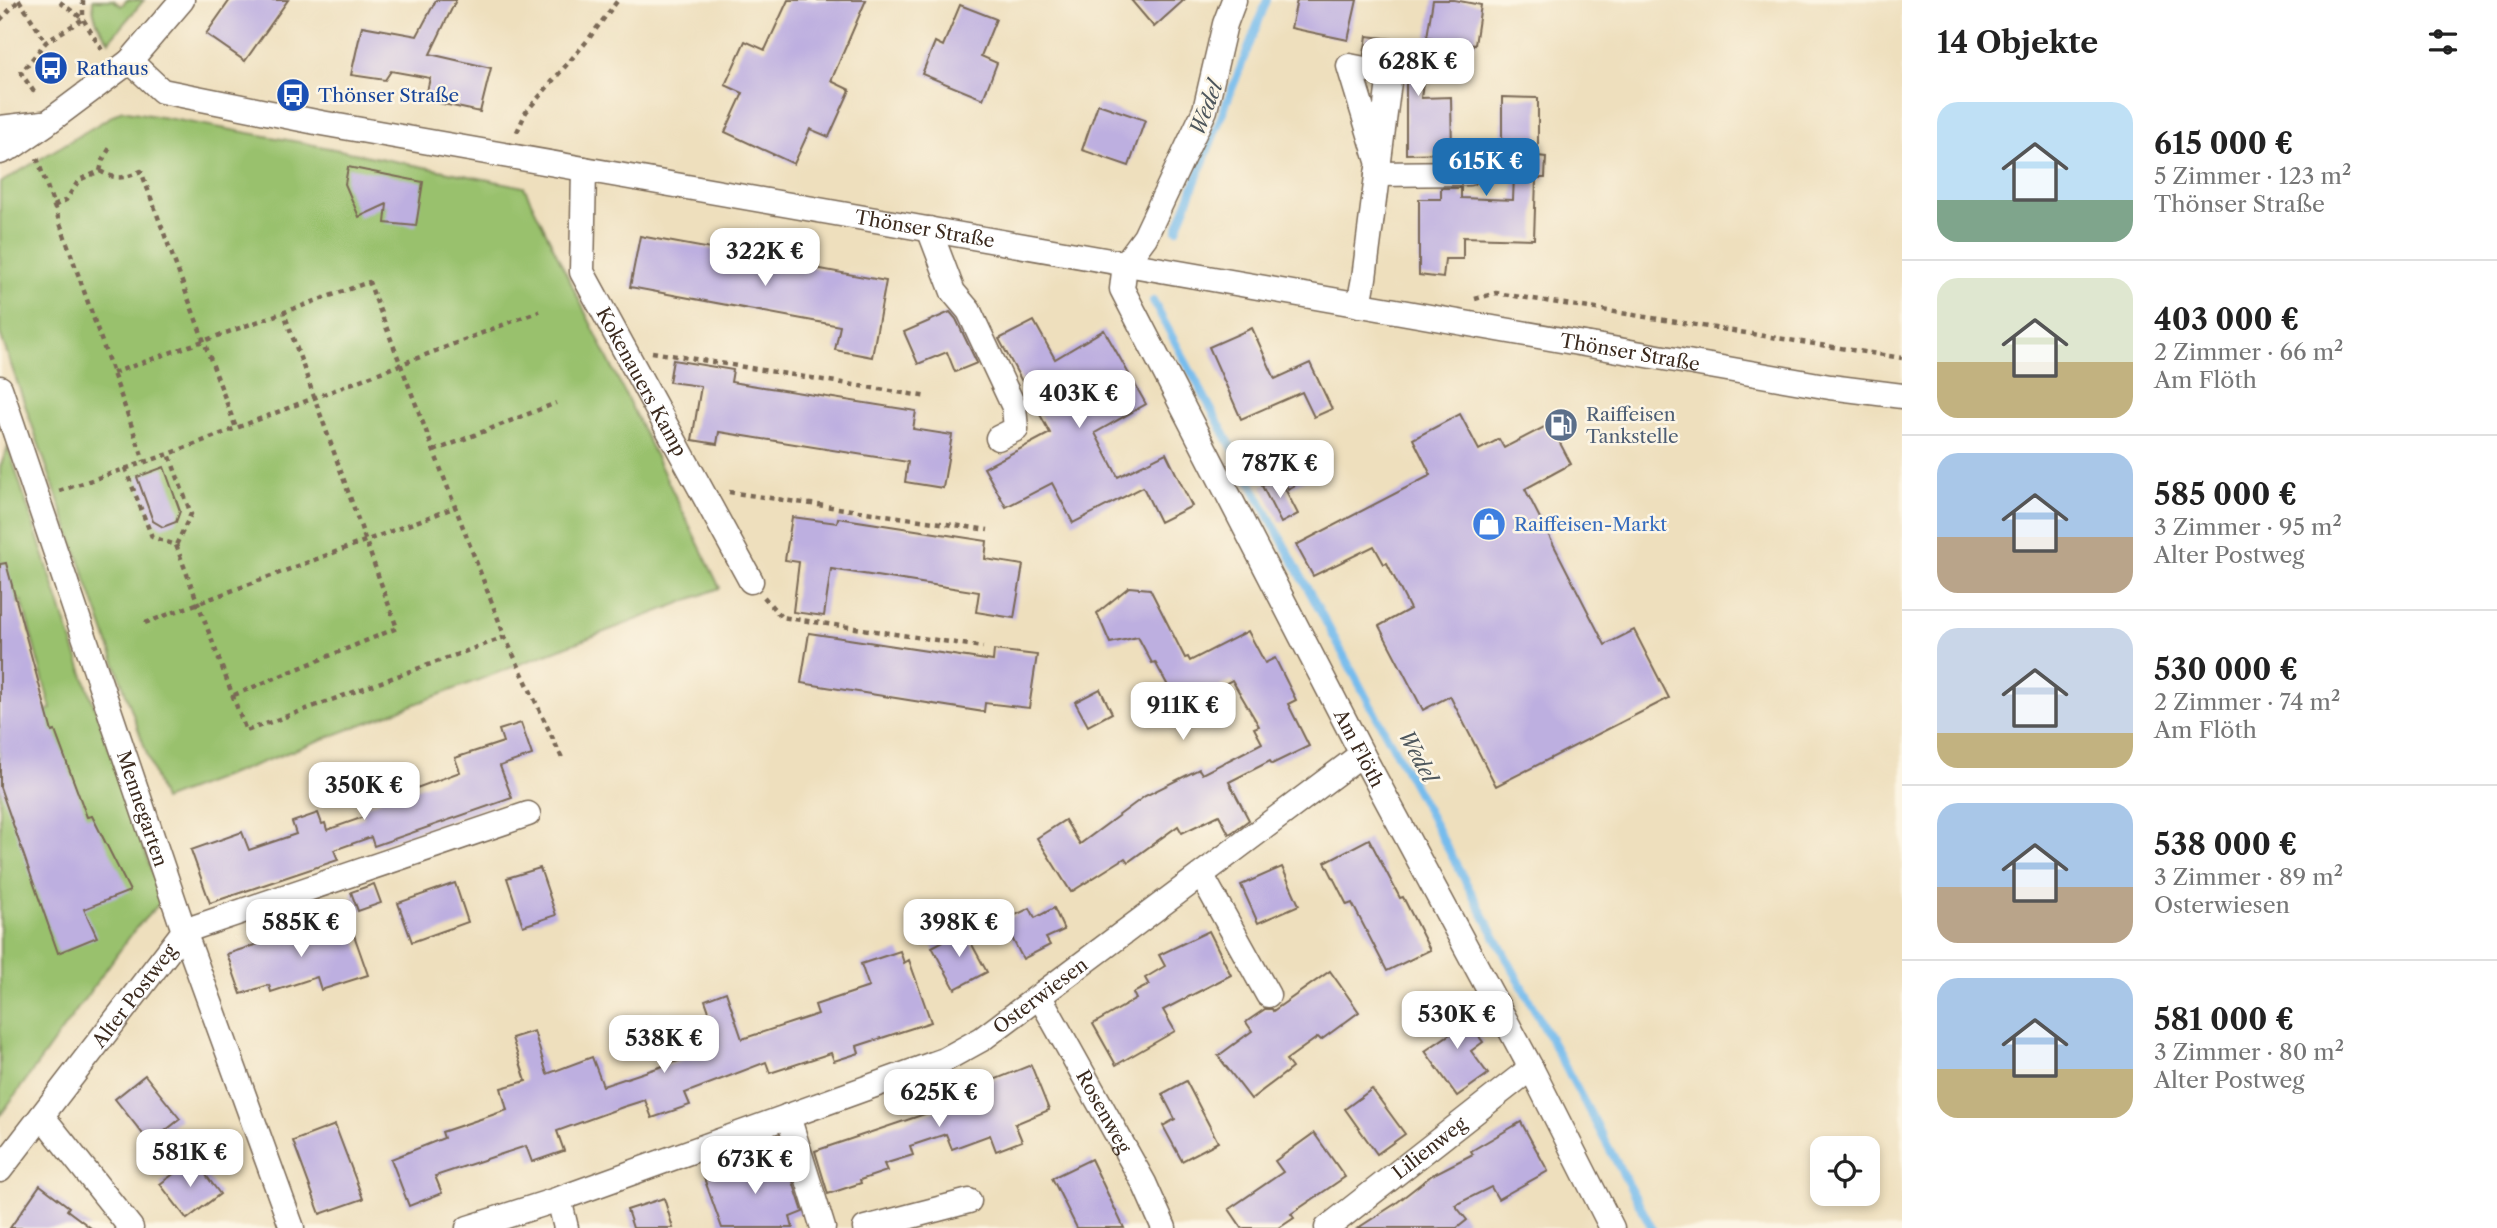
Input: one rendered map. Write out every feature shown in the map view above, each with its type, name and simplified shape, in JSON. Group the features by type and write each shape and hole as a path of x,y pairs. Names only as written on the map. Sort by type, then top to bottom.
{"street":[{"path":"0,152 47,123 130,61 182,0"},
{"path":"1125,264 1145,237 1205,110 1225,24 1234,0"},
{"name":"Thönser Straße","path":"130,61 162,91 321,123 1817,385 1902,396"},
{"path":"0,128 47,123"},
{"path":"1359,305 1377,168 1468,173"},
{"name":"Kokenauers Kamp","path":"584,169 582,272 751,581"},
{"path":"929,229 953,292 969,311 1014,407 1016,429 998,438"},
{"name":"Am Flöth","path":"1125,264 1122,289 1363,754 1531,1068 1612,1228"},
{"name":"Mennegarten","path":"0,388 184,931 292,1228"},
{"name":"Osterwiesen","path":"468,1228 559,1199 944,1060 982,1040 1363,754"},
{"name":"Alter Postweg","path":"0,1170 184,931 528,814"},
{"path":"1202,876 1268,995"},
{"name":"Rosenweg","path":"1040,997 1144,1183 1164,1228"},
{"name":"Lilienweg","path":"1327,1228 1531,1068"},
{"path":"42,1116 131,1228"},
{"path":"788,1116 823,1228"},
{"path":"559,1199 566,1228"},
{"path":"865,1228 969,1201"}],"path":[{"path":"0,20 19,0 46,42"},
{"path":"57,0 83,19 103,52"},
{"path":"83,0 83,19"},
{"path":"508,155 526,112 618,0"},
{"path":"0,7 5,15"},
{"path":"34,93 21,73 46,42 83,19"},
{"path":"100,171 111,146"},
{"path":"35,154 144,461"},
{"path":"54,206 66,200 79,180 100,171"},
{"path":"100,171 110,177 121,178 141,171 236,428"},
{"path":"113,373 369,282 505,637 562,758"},
{"path":"1496,293 1902,358"},
{"path":"38,499 169,454 539,311"},
{"path":"234,695 397,628 284,313"},
{"path":"625,348 928,397"},
{"path":"434,451 556,403"},
{"path":"169,454 191,513 176,545 246,731 505,637"},
{"path":"125,468 152,537 176,545"},
{"path":"698,487 988,530"},
{"path":"145,623 456,507"},
{"path":"751,581 781,617 983,647"}],"green space":[{"path":"93,0 113,0 121,6 127,0 144,0 109,41 97,22"},
{"path":"122,110 524,187 720,588 163,800 0,333 0,183"},
{"path":"8,447 162,901 136,928 0,1116 0,725 51,709 22,601 0,610 0,467"}],"building":[{"path":"230,0 288,0 245,61 206,34"},
{"path":"436,0 456,0 430,54 491,68 480,112 425,100 430,78 391,71 385,80 351,75 362,26 417,36"},
{"path":"788,0 866,0 831,81 850,90 829,137 810,129 794,164 725,132 743,93 725,85 745,41 765,50"},
{"path":"1131,0 1184,0 1154,27"},
{"path":"1297,0 1357,0 1348,40 1291,28"},
{"path":"1433,0 1454,0 1481,5 1475,45 1427,37"},
{"path":"960,5 996,19 981,56 997,63 983,99 922,74 935,42 943,46"},
{"path":"1367,36 1428,43 1421,98 1451,97 1452,153 1406,154 1406,67 1393,59 1364,54"},
{"path":"1502,97 1538,98 1538,156 1546,157 1545,178 1536,178 1534,239 1463,237 1463,259 1445,259 1443,278 1419,275 1419,199 1441,199 1441,188 1461,188 1461,198 1513,200 1515,151 1502,151"},
{"path":"1098,104 1145,120 1129,166 1082,150"},
{"path":"348,167 423,182 416,226 385,223 387,204 359,217 345,184"},
{"path":"640,236 886,281 872,357 835,350 840,326 630,287"},
{"path":"950,312 977,363 955,372 947,352 918,364 904,332"},
{"path":"1034,321 1055,359 1104,330 1146,404 1095,433 1118,477 1166,453 1192,506 1160,522 1143,487 1073,523 1052,483 1006,507 984,468 1050,433 999,339"},
{"path":"1252,328 1275,379 1310,363 1332,409 1314,417 1302,392 1241,419 1209,347"},
{"path":"673,360 733,370 731,382 916,411 913,429 952,435 943,488 905,482 908,462 719,432 717,444 692,440 701,386 669,382"},
{"path":"1460,414 1479,450 1499,439 1504,448 1550,424 1571,464 1525,489 1605,645 1634,630 1669,698 1496,786 1450,696 1423,710 1379,626 1410,609 1387,563 1384,564 1374,546 1313,576 1296,545 1431,475 1413,439"},
{"path":"1303,442 1319,472 1288,489 1272,458"},
{"path":"164,467 180,511 176,522 163,527 153,521 137,477"},
{"path":"1279,477 1298,514 1281,523 1262,486"},
{"path":"792,517 837,523 838,518 987,541 985,559 1023,565 1014,618 976,612 979,592 831,569 824,616 793,612 799,562 785,560"},
{"path":"6,563 52,732 55,731 87,817 92,816 130,891 84,909 97,937 58,953 0,787 0,564"},
{"path":"1129,587 1150,589 1185,658 1188,657 1190,661 1248,631 1265,663 1275,658 1296,700 1288,704 1309,746 1272,764 1270,761 1229,782 1249,820 1234,831 1229,834 1219,815 1182,833 1178,826 1128,862 1125,858 1071,892 1037,838 1065,820 1080,844 1145,796 1199,769 1202,774 1262,743 1254,728 1259,726 1232,680 1180,708 1138,637 1110,643 1097,613"},
{"path":"809,633 993,661 994,650 1037,655 1029,708 985,703 984,712 801,683"},
{"path":"1100,689 1112,713 1088,726 1075,702"},
{"path":"521,723 532,755 500,766 512,798 374,846 371,837 334,850 338,860 210,903 191,850 242,832 249,850 296,834 292,822 318,813 327,830 364,817 360,808 382,800 376,784 408,772 414,789 460,772 455,758 503,742 499,730"},
{"path":"1369,839 1430,950 1387,971 1352,903 1347,905 1325,862"},
{"path":"1282,867 1299,905 1258,923 1241,885"},
{"path":"540,868 556,915 523,926 507,878"},
{"path":"455,883 468,922 412,942 398,903"},
{"path":"374,884 381,903 358,911 351,892"},
{"path":"1030,908 1035,918 1054,908 1064,930 1046,938 1050,945 1023,959 1003,921"},
{"path":"347,915 368,975 321,990 317,977 271,992 269,985 241,994 227,954"},
{"path":"964,930 987,972 955,989 932,947"},
{"path":"1209,931 1231,975 1163,1010 1175,1031 1116,1065 1093,1024 1136,999 1133,993 1149,985 1145,978 1165,966 1159,955"},
{"path":"900,951 904,963 909,960 931,1022 857,1046 859,1053 834,1061 831,1053 770,1073 766,1062 685,1093 690,1105 652,1118 645,1100 623,1107 557,1131 564,1151 532,1162 526,1146 435,1176 442,1193 409,1206 391,1159 444,1138 442,1132 507,1110 501,1088 526,1081 512,1038 534,1031 547,1074 592,1057 603,1086 699,1054 695,1042 717,1034 705,1000 726,992 742,1039 818,1014 815,1005 869,987 861,964"},
{"path":"1330,971 1359,1012 1321,1040 1318,1037 1286,1060 1292,1068 1251,1099 1218,1056 1252,1031 1246,1022 1265,1009 1273,1011"},
{"path":"1454,1002 1483,1042 1471,1051 1488,1074 1457,1096 1425,1051 1450,1034 1436,1015"},
{"path":"1031,1065 1049,1110 1015,1124 1022,1141 996,1151 990,1135 952,1149 946,1134 910,1146 913,1155 884,1164 887,1171 828,1194 815,1151 937,1110 934,1104"},
{"path":"145,1075 180,1119 150,1143 115,1099"},
{"path":"1186,1081 1218,1142 1182,1161 1163,1126 1175,1119 1162,1094"},
{"path":"1372,1089 1405,1134 1377,1154 1345,1109"},
{"path":"1521,1122 1548,1171 1498,1199 1491,1187 1455,1205 1467,1220 1457,1228 1358,1228 1432,1175 1473,1154 1471,1151"},
{"path":"335,1125 363,1199 320,1214 293,1141"},
{"path":"1314,1133 1345,1177 1291,1214 1294,1218 1279,1228 1242,1228 1229,1209 1283,1172 1275,1161"},
{"path":"784,1154 803,1212 790,1217 793,1228 722,1228 704,1178 744,1164 745,1168"},
{"path":"194,1159 220,1194 187,1219 160,1184"},
{"path":"1091,1159 1124,1228 1077,1228 1052,1178"},
{"path":"40,1185 69,1207 67,1210 91,1228 10,1228"},
{"path":"664,1198 673,1228 633,1228 627,1210"}],"waterway":[{"name":"Wedel","path":"1177,229 1267,0"},
{"name":"Wedel","path":"1153,301 1652,1228"}],"place":[{"name":"Rathaus","path":"51,68"},
{"name":"Thönser Straße","path":"293,95"},
{"name":"Raiffeisen Tankstelle","path":"1561,425"},
{"name":"Raiffeisen-Markt","path":"1489,524"}]}
